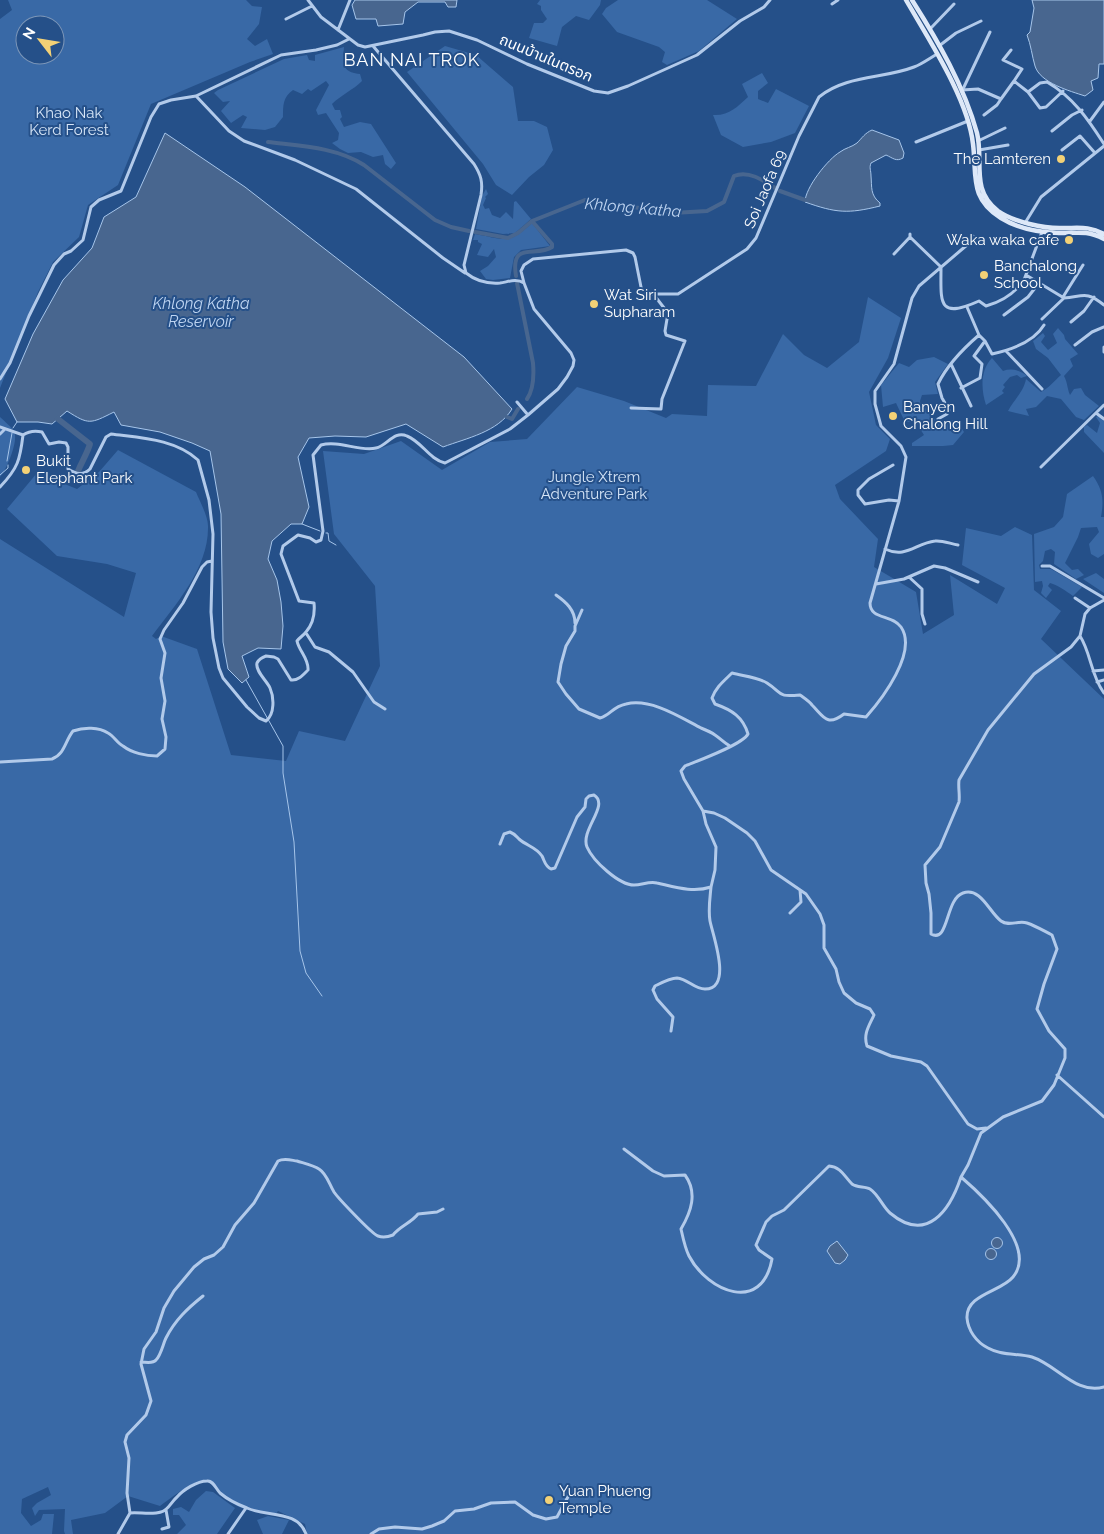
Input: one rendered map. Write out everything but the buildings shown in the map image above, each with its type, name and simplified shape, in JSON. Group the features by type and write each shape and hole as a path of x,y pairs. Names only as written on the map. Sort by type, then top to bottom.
{"main road":[{"path":"906,0 937,54 968,121 973,144 974,179 978,194 990,210 1012,224 1063,228 1081,227 1104,234"},
{"path":"912,0 962,90 978,141 978,173 982,190 991,205 1024,225 1042,232 1079,231 1104,239"}],"street":[{"name":"ถนนบ้านในตรอก","path":"308,0 321,17 358,45 372,45 435,32 449,31 477,40 527,64 594,91 608,93 697,55 740,21 764,8 770,0"},
{"path":"338,30 350,0"},
{"path":"832,4 838,0"},
{"path":"929,29 954,4"},
{"path":"286,19 312,6"},
{"path":"939,46 956,33 981,21"},
{"path":"990,32 962,90 978,89 1001,98"},
{"path":"0,379 10,362 29,316 54,265 64,254 71,251 83,240 91,207 99,200 121,191 155,109 166,101 196,96 281,55 316,50 337,45 349,39"},
{"path":"372,45 382,54 474,164 481,175 482,186 464,265 466,273"},
{"path":"984,114 997,105 1022,69 1003,60 1011,50"},
{"name":"Soi Jaofa 69","path":"654,294 678,294 734,258 752,244 812,108 824,93 857,79 914,67 937,54"},
{"path":"1014,80 1028,92 1040,108 1046,107 1063,92"},
{"path":"1024,225 1041,197 1104,145 1082,110 1063,92 1048,82 1040,83 1028,92"},
{"path":"196,96 229,131 244,141 295,160 356,189 442,258 471,277 486,283 518,280 524,282"},
{"path":"1090,121 1104,102"},
{"path":"1052,131 1072,115 1082,110"},
{"path":"916,142 968,121"},
{"path":"978,141 1005,128"},
{"path":"1062,150 1080,136 1094,153"},
{"path":"978,150 1008,145"},
{"path":"894,254 910,235 941,268 941,300 947,307 952,309 967,307 979,302 986,306 1004,299 1020,285 1026,275 1042,232"},
{"path":"671,1031 673,1016 656,998 653,990 655,986 676,978 700,989 707,989 712,988 719,980 720,963 709,910 715,870 716,847 706,824 703,811 681,771 685,766 746,738 748,734 746,725 735,712 715,704 712,698 714,692 732,673 767,683 784,696 800,695 828,720 836,720 844,714 866,717 898,671 904,652 905,641 901,627 892,620 872,612 870,603 899,501 906,457 901,446 881,426 875,404 875,391 894,364 912,298 919,286 967,245 973,236"},
{"path":"0,427 22,435 29,431 42,432 49,444 66,443 68,447 68,469 80,474 86,474 90,469 106,437 111,434 160,441 193,455 198,460 209,500 213,534 212,628 219,668 223,678 263,721 269,718 273,708 270,688 257,667 263,657 270,655 278,659 290,680 295,681 308,670 308,665 297,641 300,636 306,633 315,613 314,604 299,601 281,554 283,546 298,535 310,538 316,542 321,540 323,531 314,456 322,445 333,444 375,449 401,434 411,438 437,461 445,462 510,429 528,416 558,389 574,366 571,354 547,322 534,309 521,271 524,265 534,259 626,250 633,253 642,292 654,294 668,313 666,334 685,341 662,399 661,409 631,408"},
{"path":"1042,319 1064,298 1083,265"},
{"path":"1026,275 1064,298 1085,294 1094,297 1104,305"},
{"path":"1004,315 1028,297 1039,283"},
{"path":"1071,322 1084,311 1094,297"},
{"path":"967,307 979,334 992,354 1006,351 1027,341 1040,333 1044,325"},
{"path":"1075,345 1092,332 1104,327"},
{"path":"938,418 949,412 949,408 942,398 938,384 951,364 979,334"},
{"path":"962,388 980,378 982,364 974,356 985,341"},
{"path":"1104,347 1104,352"},
{"path":"1006,351 1042,389"},
{"path":"951,364 971,406"},
{"path":"517,402 528,416"},
{"path":"1041,467 1104,405"},
{"path":"1096,413 1104,419"},
{"path":"0,434 5,429"},
{"path":"0,486 14,470 21,455 22,435"},
{"path":"893,465 869,479 858,490 858,495 865,504 889,500 899,501"},
{"path":"885,549 893,553 905,552 935,540 958,545"},
{"path":"0,762 52,759 57,757 64,749 73,731 82,729 96,728 106,731 124,747 136,753 157,756 165,749 166,737 162,717 165,701 161,678 165,653 160,639 183,603 202,567 207,562 212,561"},
{"path":"876,584 909,577 934,566 945,568 978,582"},
{"path":"624,1149 654,1172 664,1176 685,1175 690,1182 692,1190 691,1206 681,1229 689,1256 704,1275 717,1286 733,1292 749,1292 759,1286 770,1271 772,1259 760,1250 756,1244 766,1222 772,1216 784,1210 829,1166 836,1167 844,1173 854,1186 870,1190 890,1213 902,1221 914,1225 928,1225 939,1217 955,1196 961,1177 981,1133 1003,1117 1042,1101 1054,1085 1065,1058 1065,1050 1049,1031 1038,1010 1044,984 1057,949 1052,935 1026,922 1005,924 978,894 964,892 951,904 943,931 939,936 931,934 931,913 925,865 940,848 947,833 960,802 959,780 988,730 1034,674 1071,646 1080,636 1083,619 1090,608 1104,599 1050,566 1042,566"},
{"path":"909,577 922,589 924,624"},
{"path":"556,595 572,609 575,616 575,631 566,646 558,682 580,709 600,718 606,716 612,709 624,704 634,702 647,705 680,716 715,735 721,742 730,746"},
{"path":"1075,598 1090,608"},
{"path":"575,626 582,610"},
{"path":"306,633 315,647 329,652 353,672 374,702 385,709"},
{"path":"1080,636 1084,642 1097,682 1104,693"},
{"path":"1093,671 1104,670"},
{"path":"1097,682 1104,680"},
{"path":"500,844 504,834 510,832 516,834 520,840 535,848 542,856 547,867 555,868 577,817 585,807 586,799 594,795 598,797 600,802 588,829 586,843 590,854 614,876 625,883 634,885 654,882 679,888 704,889 711,887"},
{"path":"703,811 725,818 747,833 755,841 771,870 806,894 820,914 824,926 824,948 836,969 838,982 844,993 856,1003 870,1009 874,1015 867,1030 865,1040 867,1046 891,1056 921,1062 927,1066 968,1124 977,1128 986,1128"},
{"path":"790,913 801,902 800,889"},
{"path":"1057,1075 1104,1117"},
{"path":"118,1534 130,1513 128,1493 129,1458 125,1442 131,1429 146,1415 151,1401 141,1362 144,1349 156,1332 164,1308 174,1291 194,1267 223,1247 235,1224 254,1203 274,1167 281,1159 318,1168 325,1174 334,1192 340,1199 376,1235 383,1237 394,1235 399,1228 413,1220 418,1214 443,1210"},
{"path":"961,1177 991,1206 1007,1227 1016,1243 1019,1256 1018,1269 1013,1278 974,1301 969,1307 967,1316 969,1328 974,1336 980,1343 994,1351 1033,1357 1083,1387 1104,1387"},
{"path":"141,1362 153,1363 157,1359 172,1326 180,1316 203,1296"},
{"path":"130,1513 160,1513 166,1510 176,1497 186,1490 207,1481 211,1482 220,1493 246,1508 264,1514 282,1515 297,1521 304,1528 306,1534"},
{"path":"371,1534 379,1528 422,1529 444,1521 455,1511 474,1509 491,1503 515,1502 533,1515 546,1519 557,1517 570,1493"},
{"path":"228,1534 246,1508"},
{"path":"162,1529 169,1527 166,1510"}],"green space":[{"name":"Khao Nak Kerd Forest","path":"8,0 246,0 252,6 262,7 259,24 247,39 255,46 267,39 273,54 151,104 118,185 88,205 79,237 53,262 38,292 0,388 0,19 12,10"},
{"path":"540,0 601,0 600,5 589,20 576,16 562,27 557,46 529,38 534,23 543,23 547,19 541,10 541,6 537,4"},
{"path":"618,0 707,0 737,19 699,51 667,65 662,62 665,52 659,47 617,32 602,14 606,8"},
{"path":"445,46 476,55 513,87 518,121 534,121 547,127 553,150 544,165 529,177 512,195 496,185 483,164 407,72"},
{"path":"344,47 344,66 349,71 360,74 362,81 332,104 335,110 340,110 342,117 340,119 344,127 360,122 371,124 396,163 391,169 385,164 383,155 373,157 361,152 348,153 332,143 338,140 339,133 326,113 318,115 316,110 329,85 326,81 311,91 308,89 302,94 293,90 287,95 284,102 283,117 275,127 265,130 241,128 247,117 243,115 231,123 221,111 230,101 223,102 214,93 218,90 284,59 307,55 309,60 315,61 315,55"},
{"path":"762,73 768,83 758,91 758,99 768,103 776,89 809,106 795,133 771,142 743,147 721,135 713,115 724,114 740,104 748,97 742,84"},
{"path":"486,189 488,194 483,205 485,209 489,208 492,215 500,218 506,212 513,219 514,202 516,201 531,219 515,233 503,234 476,229 482,196"},
{"path":"532,223 550,246 521,250 514,257 510,278 486,279 480,271 488,266 496,257 494,249 488,257 477,255 482,244 478,240 473,240 475,234 499,239 511,238"},
{"name":"Jungle Xtrem Adventure Park","path":"868,297 901,318 888,358 869,392 876,425 890,439 886,451 835,485 840,499 878,539 874,567 916,592 923,634 954,615 950,575 997,604 1005,588 962,565 966,528 1001,536 1015,527 1032,535 1034,590 1061,611 1041,639 1104,699 1104,1534 307,1534 305,1524 278,1511 275,1515 238,1506 225,1497 211,1482 203,1482 190,1486 160,1506 128,1496 105,1513 71,1520 73,1534 65,1534 64,1531 65,1509 39,1510 35,1516 32,1508 51,1495 48,1487 22,1499 21,1513 31,1526 41,1520 43,1514 54,1514 52,1534 0,1534 0,539 124,617 136,573 107,564 57,556 7,509 37,473 77,489 99,472 118,450 196,492 208,522 207,541 203,556 197,571 181,598 152,636 156,639 161,636 197,649 231,755 286,761 299,731 345,741 380,666 375,586 334,534 323,451 364,454 401,441 442,470 490,442 527,439 577,387 624,401 666,418 672,414 707,416 708,385 756,386 783,334 804,355 827,368 859,342"},
{"path":"1058,328 1078,354 1070,359 1073,366 1064,376 1070,395 1074,389 1081,388 1085,395 1099,406 1084,420 1076,417 1061,399 1047,396 1036,407 1026,409 1029,416 1008,411 1021,391 1026,379 1041,392 1061,375 1048,358 1036,349 1033,341 1043,333 1045,336 1041,342 1048,350 1057,343 1053,334"},
{"path":"934,357 948,364 935,382 938,394 922,395 921,407 928,409 936,421 956,420 964,432 953,445 912,446 912,443 924,435 915,421 905,422 896,403 883,407 881,385 899,363 909,367 917,360"},
{"path":"992,358 1003,371 1016,370 1027,376 1021,378 1017,375 1010,377 1003,385 1005,387 1002,391 1004,393 986,405 983,393 983,380 985,368"},
{"path":"1098,416 1104,421 1104,453 1084,432 1084,427 1087,425 1097,433 1100,423 1096,417"},
{"path":"0,417 12,428 15,442 0,477"},
{"path":"1093,476 1102,495 1101,517 1104,517 1104,554 1098,558 1091,554 1089,544 1099,532 1097,527 1081,528 1065,563 1072,570 1078,569 1084,575 1076,579 1054,564 1055,552 1051,549 1045,551 1043,561 1039,565 1040,569 1051,569 1082,587 1073,596 1050,583 1048,586 1052,590 1046,598 1041,593 1042,581 1035,582 1034,534 1054,527 1063,517 1067,494"},
{"path":"1096,573 1104,579 1104,593 1083,579"},
{"path":"206,1491 213,1492 235,1508 217,1534 177,1534 186,1525 179,1515 173,1515 173,1509 181,1507 189,1512 196,1500"},
{"path":"268,1516 289,1520 282,1534 263,1534 257,1520"}],"water":[{"path":"355,0 457,0 456,7 448,7 445,2 418,2 405,12 403,24 378,26 376,19 356,19 352,5"},
{"path":"1032,0 1104,0 1104,64 1099,64 1098,78 1091,81 1093,90 1085,96 1049,82 1038,72 1027,35 1030,32 1034,8"},
{"path":"872,130 899,140 904,153 903,158 898,160 886,155 871,163 872,191 880,206 842,211 805,202 813,182 829,161 842,151 853,146"},
{"name":"Khlong Katha Reservoir","path":"165,133 245,187 464,357 512,409 506,417 490,429 443,447 406,424 366,437 335,436 309,438 298,457 309,507 302,524 291,524 272,541 268,559 277,580 281,602 283,626 281,649 258,648 242,656 249,677 242,683 228,669 223,642 221,514 210,451 160,432 121,425 114,412 94,421 85,421 67,411 52,424 17,422 5,399 33,334 63,280 92,248 104,217 136,197"},
{"path":"995,1238 999,1238 1002,1243 1001,1247 995,1248 992,1245 992,1241"},
{"path":"837,1241 848,1255 840,1264 835,1263 827,1251"},
{"path":"991,1248 997,1254 991,1260 985,1254"}],"waterway":[{"path":"268,142 318,148 342,154 364,165 435,220 451,227 469,231"},
{"name":"Khlong Katha","path":"475,232 508,238 518,233 532,221 585,200 673,213 707,211 724,202 734,176 739,174 750,175 775,188"},
{"name":"Khlong Katha","path":"780,191 805,200"},
{"name":"Khlong Katha","path":"516,276 515,265 517,258 521,254 546,250 552,247 552,244 532,221"},
{"path":"517,283 533,363 532,386 527,399"},
{"path":"507,417 512,419 518,409"},
{"path":"58,419 90,444 75,480"},
{"path":"13,428 17,422"},
{"path":"7,461 12,433"},
{"path":"0,475 8,468 8,465"},
{"path":"302,524 320,531"},
{"path":"326,533 328,533 329,541 336,545"},
{"path":"246,680 283,746 283,773 294,842 300,951 306,973 322,996"}],"place":[{"name":"The Lamteren","path":"1061,159"},
{"name":"Waka waka cafe","path":"1069,240"},
{"name":"Banchalong School","path":"984,275"},
{"name":"Wat Siri Supharam","path":"594,304"},
{"name":"Banyen Chalong Hill","path":"893,416"},
{"name":"Bukit Elephant Park","path":"26,470"},
{"name":"Yuan Phueng Temple","path":"549,1500"}],"district":[{"name":"BAN NAI TROK","path":"412,60"}]}
